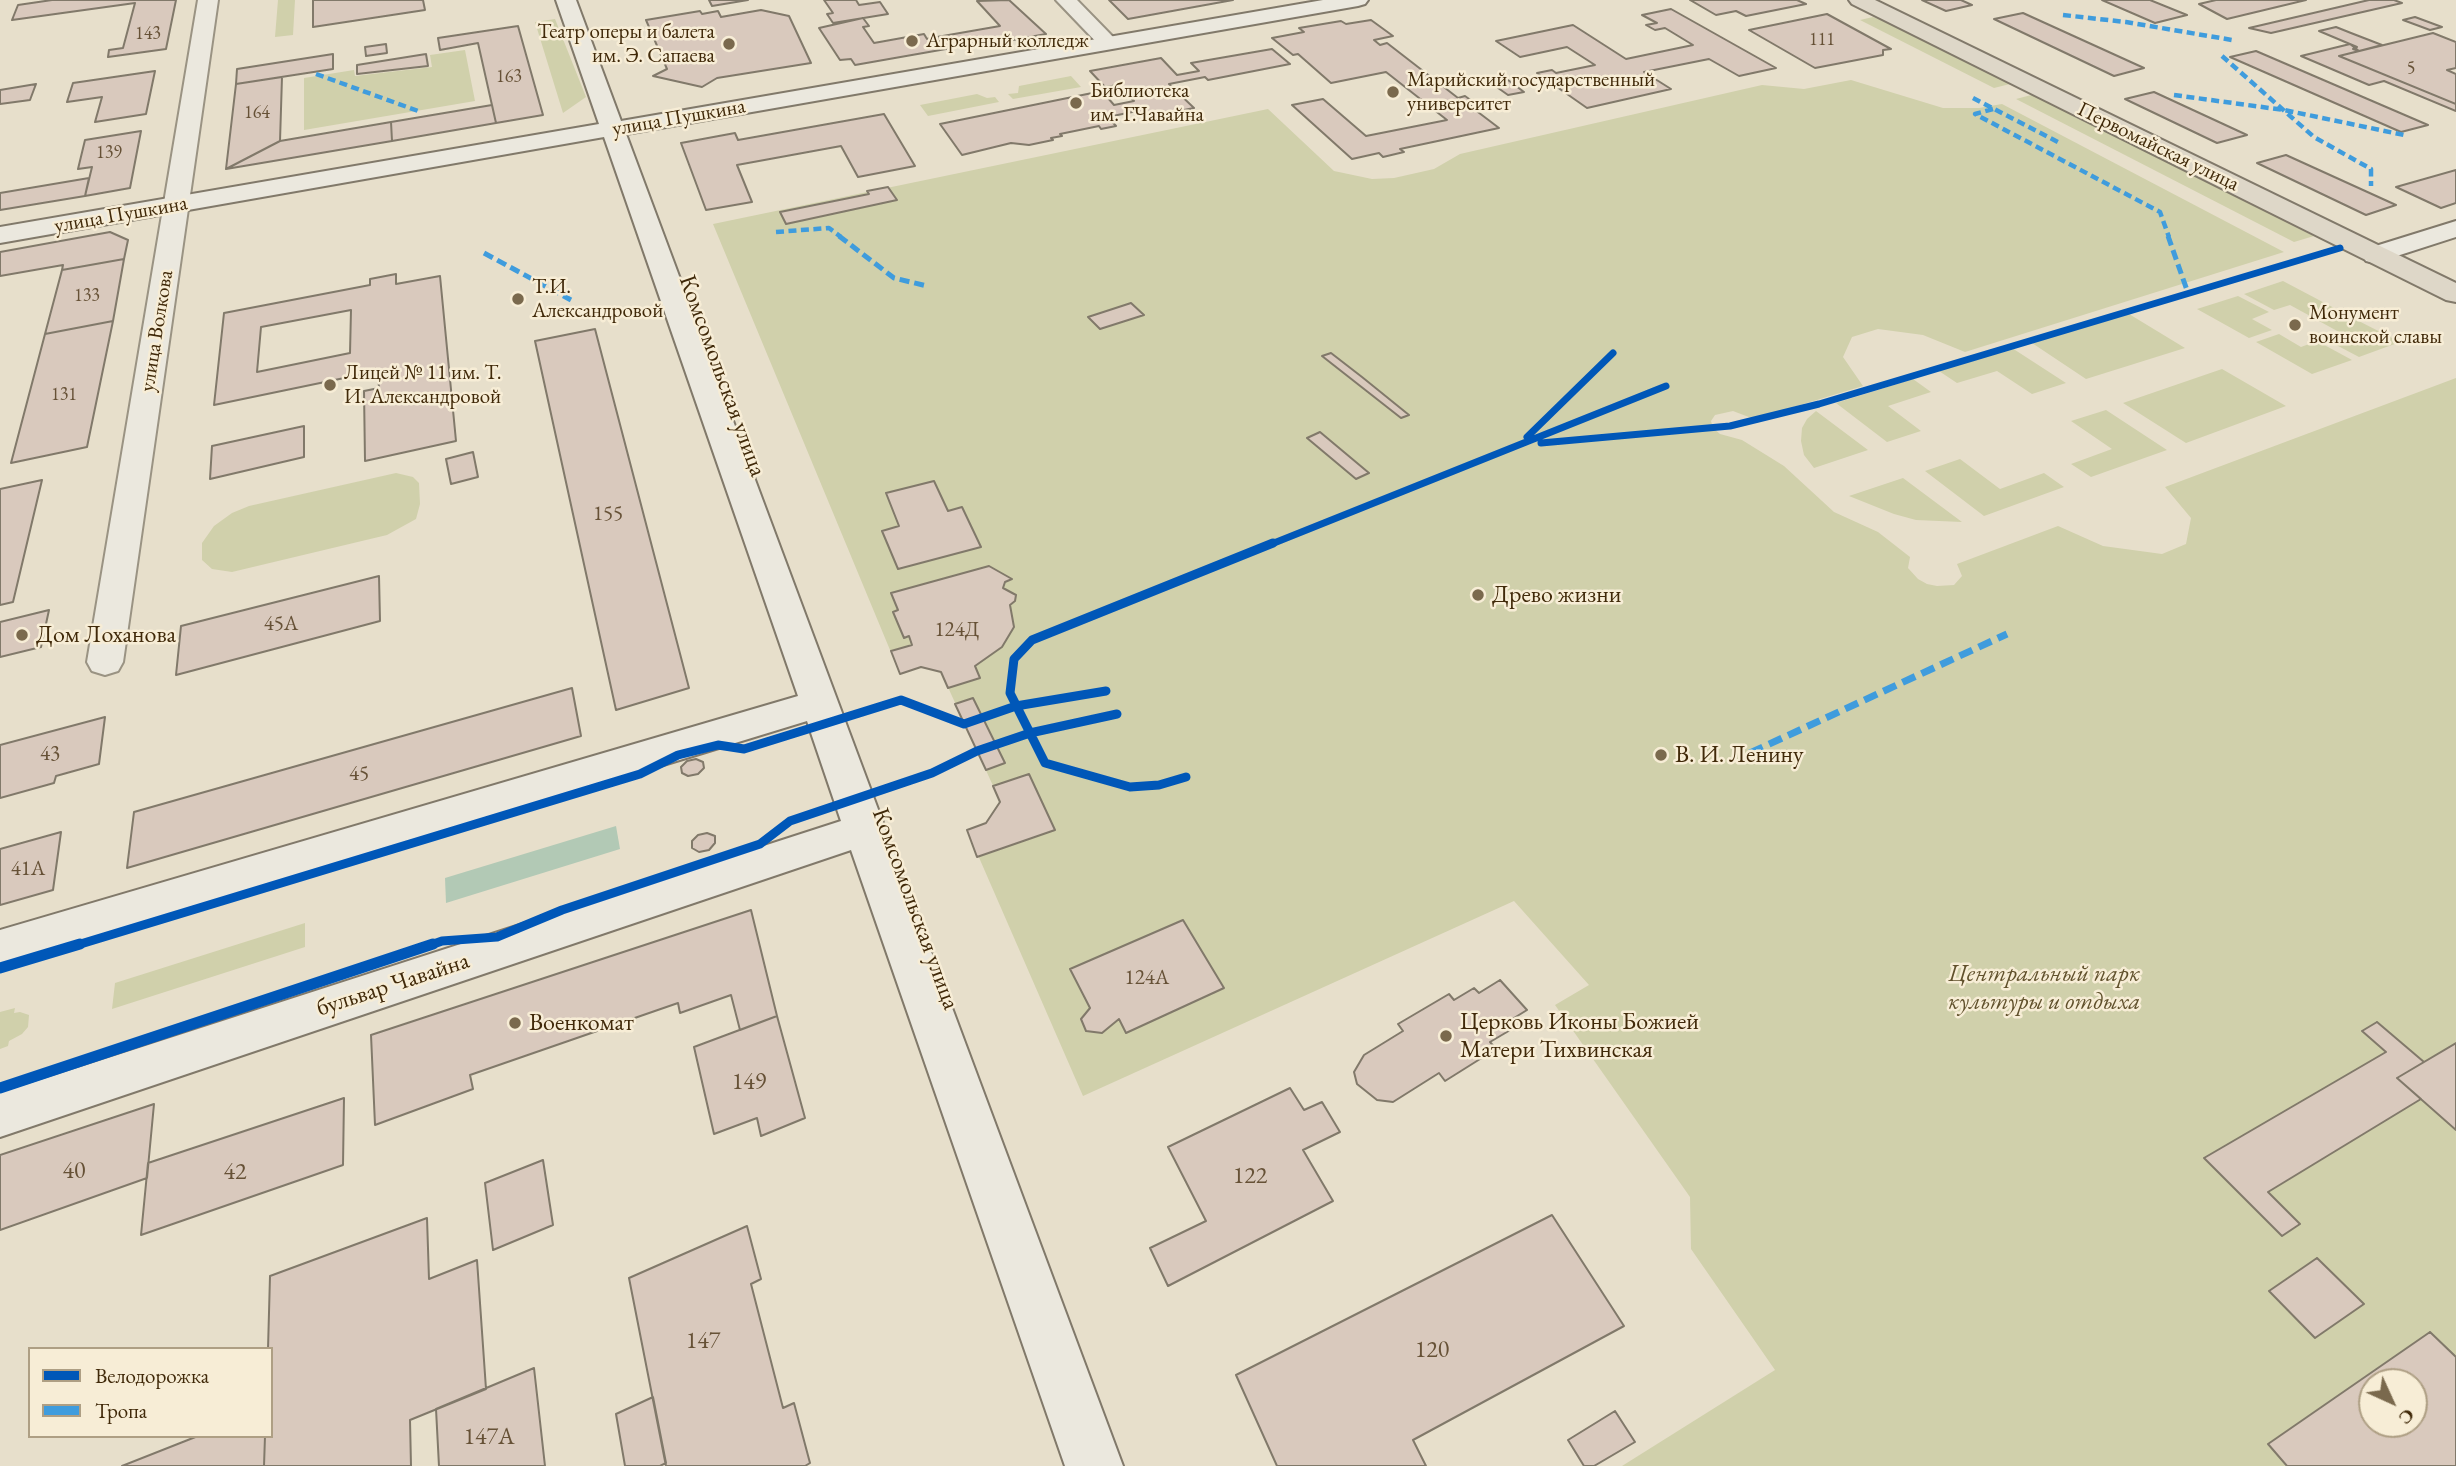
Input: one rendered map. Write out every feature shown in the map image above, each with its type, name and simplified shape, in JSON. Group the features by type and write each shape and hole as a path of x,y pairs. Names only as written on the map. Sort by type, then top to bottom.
{"main road":[{"name":"Первомайская улица","path":"1859,0 2456,295"}],"street":[{"name":"улица Волкова","path":"105,662 208,0"},
{"name":"Комсомольская улица","path":"566,0 1094,1466"},
{"path":"1066,0 1108,43"},
{"name":"улица Пушкина","path":"0,235 1358,0"},
{"path":"2375,255 2456,229"},
{"path":"0,949 820,703"},
{"name":"бульвар Чавайна","path":"0,1115 865,829"}],"green space":[{"path":"278,0 295,0 293,35 275,37"},
{"path":"1873,17 1904,28 2010,84 1994,88 1860,20"},
{"path":"555,19 586,97 563,113 535,22"},
{"path":"465,50 475,101 304,130 304,78 354,70 355,76 432,67 430,55"},
{"path":"1071,76 1081,87 1013,99 1008,94 1018,93 1019,86"},
{"name":"Центральный парк культуры и отдыха","path":"1851,80 1943,108 1979,108 2002,104 2284,252 1965,352 1923,335 1878,329 1852,337 1843,357 1863,386 1754,419 1733,411 1715,415 1711,421 1713,428 1720,434 1742,440 1784,466 1834,512 1878,532 1910,557 1908,568 1927,584 1954,585 1962,576 1957,564 2058,526 2103,546 2162,554 2186,544 2191,518 2165,487 2456,378 2456,1466 1622,1466 1775,1370 1691,1249 1690,1197 1555,1005 1589,985 1514,901 1083,1096 967,830 986,823 1000,801 941,672 921,667 900,674 713,224 1268,109 1334,171 1372,179 1394,178 1434,169 1460,154 1762,85 1804,89"},
{"path":"977,94 987,98 995,97 999,102 928,116 920,105"},
{"path":"2035,94 2314,236 2294,242 2016,99"},
{"path":"2283,281 2336,309 2312,317 2290,305 2274,310 2244,294"},
{"path":"2238,296 2269,312 2252,319 2272,330 2249,338 2197,309"},
{"path":"2343,313 2400,342 2359,357 2323,338 2339,332 2319,321"},
{"path":"2129,314 2185,348 2086,379 2032,343"},
{"path":"2279,334 2301,347 2317,341 2352,360 2312,374 2256,342"},
{"path":"2012,348 2066,383 2032,394 1997,371 1957,383 1939,371"},
{"path":"2222,369 2286,406 2186,443 2123,403"},
{"path":"1913,379 1931,392 1888,406 1921,431 1887,442 1836,403"},
{"path":"2106,410 2167,450 2091,477 2071,464 2112,449 2071,421"},
{"path":"1816,411 1868,450 1814,468 1804,455 1801,441 1802,428"},
{"path":"1960,459 2000,489 2044,473 2064,487 1984,516 1925,471"},
{"path":"396,473 413,477 419,483 420,504 416,519 387,535 232,572 212,569 202,560 202,543 214,526 232,513 249,506"},
{"path":"1903,478 1962,522 1916,520 1849,496"},
{"path":"305,923 305,947 112,1009 115,983"},
{"path":"15,1008 14,1013 29,1015 28,1027 9,1041 8,1046 0,1049 0,1012"}],"shaded area":[{"path":"616,826 620,849 446,903 445,878"}],"building":[{"path":"52,0 176,0 166,49 108,57 109,50 123,48 135,3 12,20 18,5"},
{"path":"313,0 423,0 425,10 313,27"},
{"path":"709,0 748,0 712,6"},
{"path":"824,0 856,0 859,5 880,2 888,14 833,23 827,14 833,13"},
{"path":"1009,0 1046,34 1013,40 1009,36 945,48 937,37 1000,26 977,1"},
{"path":"1109,0 1233,0 1128,19"},
{"path":"1690,0 1797,0 1806,4 1746,16 1736,11 1716,15"},
{"path":"1922,0 1961,0 1972,5 1946,11"},
{"path":"2102,0 2150,0 2187,15 2155,23"},
{"path":"2216,0 2306,0 2227,19 2199,4"},
{"path":"2369,0 2394,0 2402,3 2271,33 2249,28"},
{"path":"1671,9 1776,68 1739,76 1709,59 1644,72 1671,89 1587,108 1537,73 1552,70 1556,73 1595,65 1567,47 1520,57 1496,41 1573,25 1626,59 1693,45 1665,28 1655,30 1646,25 1657,23 1642,15"},
{"name":"Театр оперы и балета им. Э. Сапаева","path":"761,10 789,16 811,63 717,78 702,87 653,76 667,69 646,20 700,11 702,14 718,11 721,17"},
{"path":"2023,13 2144,68 2114,76 1994,19"},
{"path":"1827,14 1891,49 1883,50 1883,55 1815,68 1749,30"},
{"path":"2415,17 2442,27 2430,30 2403,20"},
{"name":"Аграрный колледж","path":"863,18 869,26 863,27 874,43 924,34 927,39 937,37 946,49 855,65 851,59 840,60 819,28"},
{"path":"1371,20 1393,36 1374,40 1380,45 1387,43 1458,98 1465,96 1476,104 1470,106 1499,128 1400,149 1404,152 1383,157 1379,153 1352,159 1292,105 1323,99 1366,136 1447,120 1386,72 1331,83 1298,54 1293,55 1272,38 1304,32 1299,28 1341,21 1346,24"},
{"path":"518,26 543,115 496,123 478,43 440,50 438,38"},
{"path":"2336,27 2382,45 2359,51 2353,49 2357,47 2319,31"},
{"path":"2433,33 2456,42 2456,68 2447,70 2456,74 2456,104 2339,56"},
{"path":"386,44 387,53 366,56 365,47"},
{"path":"2350,44 2359,51 2339,56 2456,104 2456,111 2384,81 2369,85 2301,56"},
{"name":"Библиотека им. Г.Чавайна","path":"1272,49 1290,64 1208,80 1205,77 1169,84 1194,108 1144,118 1137,111 1108,117 1116,126 1101,129 1099,126 1060,134 1062,136 1051,138 1053,140 1029,145 1011,143 962,155 940,124 1102,91 1114,105 1134,101 1118,85 1105,87 1090,71 1161,58 1177,75 1199,71 1191,63"},
{"path":"2256,51 2428,125 2401,132 2230,57"},
{"path":"333,54 333,69 236,84 237,69"},
{"path":"426,54 428,66 357,74 357,65"},
{"path":"155,71 146,114 95,122 102,97 67,102 73,83"},
{"path":"282,77 280,141 226,169 236,84"},
{"path":"1508,80 1524,92 1508,95 1491,83"},
{"path":"36,84 30,100 0,104 0,90"},
{"path":"2154,92 2247,135 2217,143 2125,99"},
{"path":"492,105 496,123 392,141 391,122"},
{"path":"884,114 915,166 858,177 841,146 737,165 752,202 706,210 681,143 735,133 738,140"},
{"path":"391,122 392,141 226,169 280,141"},
{"path":"141,131 130,188 85,196 92,167 78,169 85,140"},
{"path":"2286,155 2396,205 2366,215 2257,163"},
{"path":"2456,170 2456,203 2441,208 2396,187"},
{"path":"89,178 85,196 0,210 0,193"},
{"path":"888,187 897,200 786,224 780,212 869,194 867,191"},
{"path":"110,232 128,240 124,259 62,270 63,265 0,276 0,252"},
{"path":"124,259 113,321 45,334 62,270"},
{"path":"396,274 396,284 440,276 456,441 365,461 364,391 379,388 378,371 214,405 224,313 370,285 370,279","holes":["351,310 350,353 257,372 261,327"]},
{"path":"1131,303 1144,315 1100,329 1088,317"},
{"path":"113,321 87,447 11,463 45,334"},
{"path":"595,329 689,688 616,710 535,341"},
{"path":"1331,353 1409,415 1401,418 1322,356"},
{"path":"304,426 304,457 210,479 212,446"},
{"path":"1320,432 1369,473 1356,479 1307,438"},
{"path":"473,452 478,477 451,484 446,459"},
{"path":"42,480 13,602 0,605 0,489"},
{"path":"934,481 948,511 962,507 981,547 898,569 882,531 899,526 886,493"},
{"path":"989,566 1012,579 1005,582 1003,588 1016,595 1015,601 1010,605 1014,627 1002,647 975,666 980,678 948,688 941,672 921,667 900,674 891,651 912,645 909,636 904,638 893,612 898,610 891,593"},
{"path":"379,576 380,621 176,675 181,626"},
{"name":"Дом Лоханова","path":"49,610 41,647 0,657 0,622"},
{"path":"572,688 581,736 127,868 134,812"},
{"path":"973,698 1005,763 986,770 955,704"},
{"path":"105,717 99,764 56,776 54,783 0,798 0,745"},
{"path":"696,759 703,762 704,768 698,774 688,776 682,773 681,767 687,761"},
{"path":"1029,774 1055,830 977,857 967,830 986,823 1000,802 993,786"},
{"path":"61,832 53,890 0,905 0,849"},
{"path":"707,833 715,836 715,843 709,850 699,852 692,848 692,841 698,835"},
{"name":"Военкомат","path":"751,910 777,1016 740,1030 731,995 680,1013 678,1003 470,1075 473,1089 375,1125 371,1035"},
{"path":"1183,920 1224,988 1126,1033 1119,1019 1102,1033 1086,1031 1081,1019 1090,1008 1070,969"},
{"name":"Церковь Иконы Божией Матери Тихвинская","path":"1500,980 1527,1010 1506,1023 1512,1029 1490,1042 1496,1049 1445,1081 1439,1073 1393,1102 1377,1100 1357,1084 1354,1072 1364,1055 1403,1031 1398,1024 1449,994 1454,1000 1474,988 1479,993"},
{"path":"777,1016 805,1118 761,1136 757,1118 714,1134 694,1047"},
{"path":"2377,1022 2424,1062 2397,1078 2421,1099 2268,1192 2300,1224 2282,1236 2204,1158 2386,1052 2362,1031"},
{"path":"2456,1043 2456,1130 2397,1078"},
{"path":"1290,1088 1304,1110 1322,1102 1340,1132 1303,1150 1333,1201 1168,1286 1150,1248 1206,1221 1168,1147"},
{"path":"344,1098 343,1165 141,1235 148,1163"},
{"path":"154,1104 147,1178 0,1230 0,1155"},
{"path":"543,1160 553,1225 493,1250 485,1183"},
{"path":"1552,1215 1624,1326 1413,1440 1426,1466 1277,1466 1236,1375"},
{"path":"427,1218 429,1279 477,1260 486,1389 410,1420 411,1466 264,1466 265,1438 273,1438 273,1347 268,1347 270,1276"},
{"path":"747,1226 761,1279 751,1284 783,1408 794,1403 810,1463 805,1466 666,1466 629,1278"},
{"path":"2317,1258 2364,1304 2315,1338 2269,1291"},
{"path":"2430,1332 2456,1357 2456,1466 2287,1466 2268,1444 2358,1382 2358,1438 2428,1438 2428,1368 2378,1368"},
{"path":"534,1368 545,1466 439,1466 436,1409"},
{"path":"653,1397 666,1463 660,1466 625,1466 616,1414"},
{"path":"1615,1411 1635,1442 1594,1466 1584,1466 1568,1440"},
{"path":"193,1438 265,1438 264,1466 122,1466"}],"marked path":[{"path":"2063,15 2126,22 2232,40"},
{"path":"2222,56 2314,137 2371,169 2371,186"},
{"path":"316,74 421,112"},
{"path":"2174,95 2284,110 2404,135"},
{"path":"1973,98 2058,142"},
{"path":"1993,109 1975,114 2160,212 2188,293"},
{"path":"776,232 829,228 894,278 927,286"},
{"path":"484,253 571,300"},
{"path":"1750,753 2007,634"}],"cycle path":[{"path":"1541,443 1730,426 1819,404 2340,248"},
{"path":"1527,437 1613,353"},
{"path":"1186,777 1159,785 1130,787 1045,763 1010,693 1014,659 1032,640 1666,386"},
{"path":"0,968 640,774 678,755 718,745 744,749 901,700 964,724 1016,706 1106,691"},
{"path":"0,1088 442,941 497,937 562,910 760,844 790,821 932,773 977,751 1030,733 1117,714"}],"place":[{"name":"Аграрный колледж","path":"912,41"},
{"name":"Театр оперы и балета им. Э. Сапаева","path":"729,44"},
{"name":"Марийский государственный университет","path":"1393,92"},
{"name":"Библиотека им. Г.Чавайна","path":"1076,103"},
{"name":"Т.И. Александровой","path":"518,299"},
{"name":"Монумент воинской славы","path":"2295,325"},
{"name":"Лицей № 11 им. Т. И. Александровой","path":"330,385"},
{"name":"Древо жизни","path":"1478,595"},
{"name":"Дом Лоханова","path":"22,635"},
{"name":"В. И. Ленину","path":"1661,755"},
{"name":"Военкомат","path":"515,1023"},
{"name":"Церковь Иконы Божией Матери Тихвинская","path":"1446,1036"}]}
